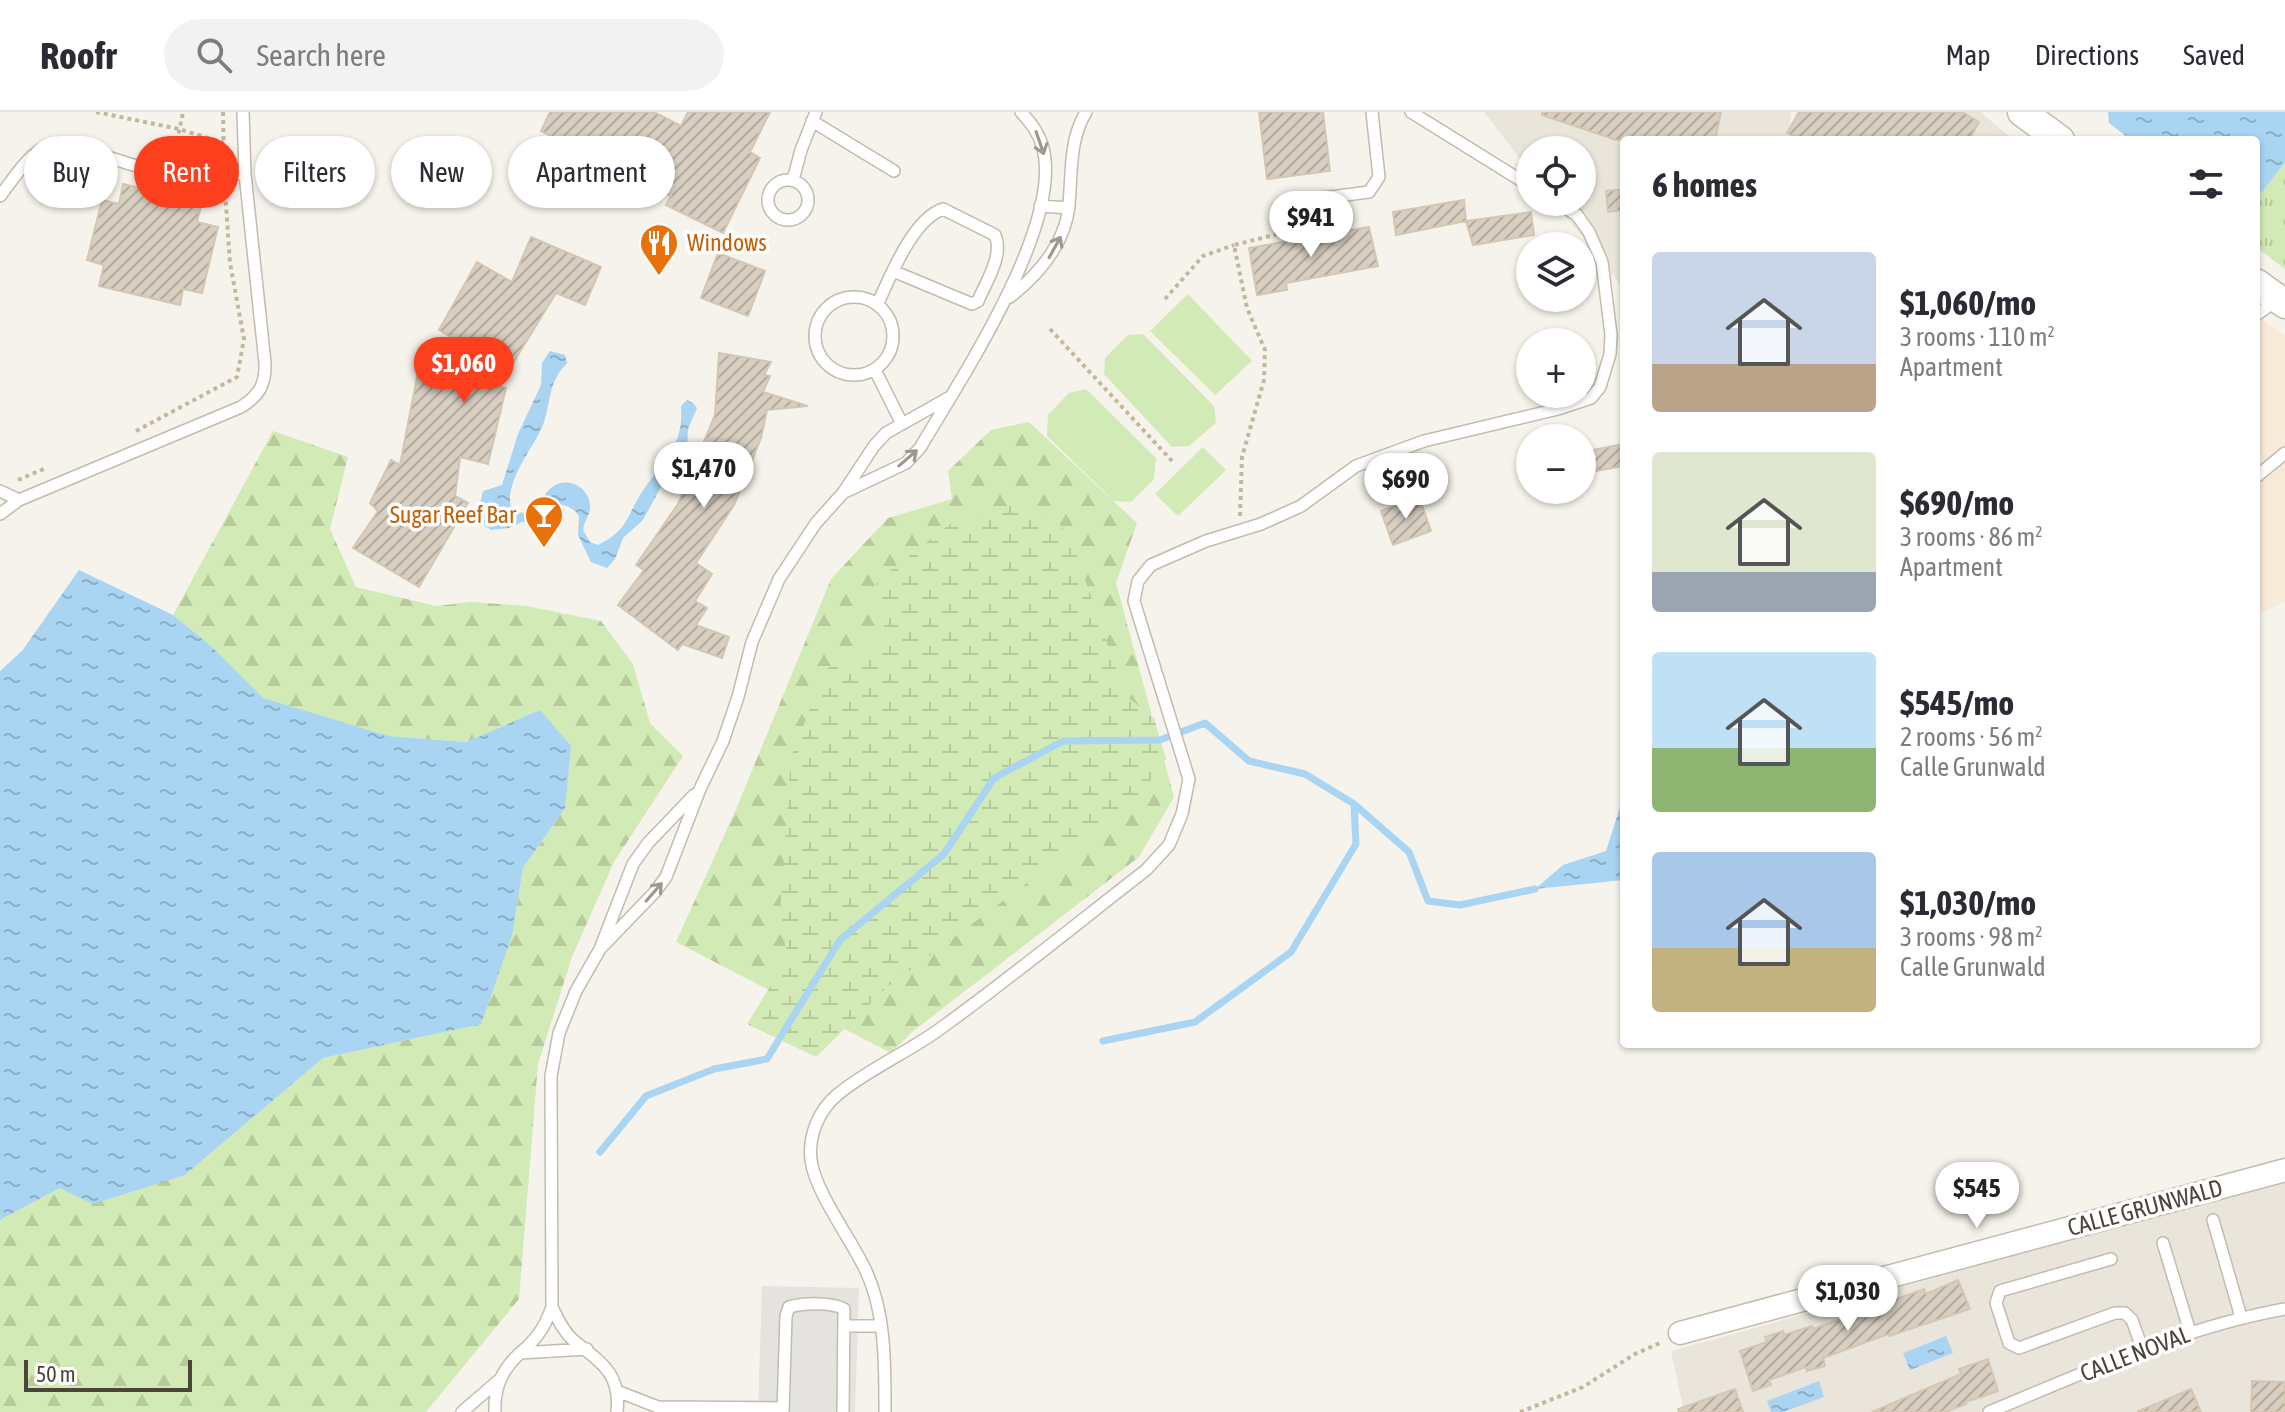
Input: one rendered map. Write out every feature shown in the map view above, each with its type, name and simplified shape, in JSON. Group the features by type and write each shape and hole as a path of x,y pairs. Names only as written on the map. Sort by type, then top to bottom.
{"street":[{"path":"2022,112 2055,136"},
{"name":"CALLE GRUNWALD","path":"1680,1333 2285,1170"}],"lane":[{"path":"0,514 19,500 241,407 253,400 261,389 266,376 245,174 243,112"},
{"path":"843,493 906,463 920,448 1006,300 1025,255 1045,179 1044,151 1039,134 1021,112"},
{"path":"1006,300 1030,281 1051,256 1063,232 1069,208 1075,136 1086,112"},
{"path":"1284,203 1369,192 1379,177 1372,112"},
{"path":"1411,112 1516,177"},
{"path":"793,180 814,117 894,171"},
{"path":"0,196 40,148 52,143 63,143 134,165"},
{"path":"239,174 245,174"},
{"path":"1040,206 1069,208"},
{"path":"878,303 893,271 924,219 943,209 995,235 999,243 978,301 972,304 893,271"},
{"path":"885,1412 885,1367 876,1297 866,1270 811,1161 812,1137 821,1114 837,1095 943,1027 1146,870 1169,845 1182,814 1189,779 1134,601 1138,581 1151,565 1301,506 1356,466 1424,441 1558,409 1591,398 1600,387 1610,354 1611,335 1602,262 1589,232 1578,216"},
{"path":"855,295 878,303 892,325 891,350 875,370 851,376 828,367 815,346 816,322 831,302 855,295"},
{"path":"875,370 901,422"},
{"path":"600,949 666,877 700,789 723,741 752,642 779,579 816,523 843,493 874,446 901,422 950,397"},
{"path":"2260,474 2285,453"},
{"path":"4,486 19,500"},
{"path":"495,1412 498,1381 507,1366 535,1340 546,1324 552,1307 551,1076 559,1033 576,991 600,949 633,864 648,843 700,789"},
{"path":"2213,1220 2241,1317"},
{"path":"2163,1243 2190,1332"},
{"path":"2111,1259 2000,1291 1996,1303 2009,1343 2019,1348 2115,1313 2125,1313 2132,1320 2142,1348"},
{"path":"617,1391 652,1410 783,1410 786,1316 789,1307 838,1306 844,1309 846,1326 843,1412"},
{"path":"552,1307 571,1338 601,1360 611,1374 617,1391 617,1412"},
{"name":"CALLE NOVAL","path":"1989,1412 2142,1348 2241,1317 2285,1309"},
{"path":"846,1326 880,1326"},
{"path":"520,1353 587,1349"},
{"path":"462,1412 498,1381"}],"path":[{"path":"96,112 202,136"},
{"path":"178,136 183,112"},
{"path":"223,112 224,136"},
{"path":"1165,299 1203,256 1282,233 1284,203"},
{"path":"131,434 237,377 244,339 230,263 226,208"},
{"path":"1234,245 1247,308 1265,350 1264,380 1242,457 1239,530"},
{"path":"1050,329 1172,461"},
{"path":"4,486 59,463"},
{"path":"1520,1412 1583,1387 1635,1354 1680,1333"}],"shaded area":[{"path":"1484,112 1791,112 1788,136 1620,136 1620,284 1596,254 1596,232 1578,232 1565,216 1596,216 1596,136 1516,136 1516,154"},
{"path":"1931,112 1980,112 2009,136 1916,136"},
{"path":"2260,318 2285,336 2285,602 2260,613"},
{"path":"2285,1180 2285,1412 1684,1412 1671,1351"},
{"path":"762,1286 859,1288 855,1412 758,1412"}],"green space":[{"path":"2285,162 2285,269 2260,250 2260,195"},
{"path":"1188,294 1252,361 1215,395 1150,331"},
{"path":"1143,334 1214,406 1216,423 1189,446 1172,447 1104,374 1105,358 1128,335"},
{"path":"1086,389 1156,458 1154,479 1131,502 1114,501 1047,436 1048,415 1069,393"},
{"path":"1029,422 1137,523 1116,583 1174,797 1139,857 912,1032 891,1053 676,942 737,807 831,579 888,518 952,499 948,471 991,430"},
{"path":"273,431 348,457 330,529 356,587 436,606 471,602 526,606 601,621 633,664 650,723 683,756 614,862 572,957 538,1064 519,1299 426,1412 0,1412 0,1220 60,1188 185,1175 323,1058 480,1024 512,936 523,868 565,808 540,710 466,742 389,736 262,698 211,646 173,615"},
{"path":"1203,447 1226,470 1178,516 1155,494"},
{"path":"1016,504 1056,520 1070,536 1125,695 1154,718 1166,759 1132,805 886,988 816,1057 747,1024 789,956 779,927 791,757 826,669 875,647 886,622 876,582 954,521"}],"water":[{"path":"2108,112 2285,112 2285,162 2260,195 2260,136 2126,136 2109,123"},
{"path":"550,351 565,355 567,363 556,378 543,425 515,478 511,489 512,510 523,513 536,510 544,495 557,484 575,484 588,498 590,508 583,530 590,542 598,545 622,527 676,442 681,406 687,400 697,408 688,429 687,452 668,474 643,520 623,538 615,559 607,568 591,562 578,535 579,516 569,507 546,505 532,521 491,530 484,525 478,512 483,491 502,485 518,434 541,385 542,363"},
{"path":"79,570 173,615 211,646 263,698 389,736 466,742 540,710 571,746 565,808 523,868 512,936 481,1024 323,1058 185,1175 93,1204 60,1188 0,1220 0,671 22,651"},
{"path":"1620,807 1620,880 1535,889 1563,865 1606,851"},
{"path":"1946,1336 1953,1353 1910,1370 1903,1353"},
{"path":"1819,1381 1824,1397 1783,1412 1771,1412 1767,1401"}],"building":[{"path":"550,112 654,112 681,126 688,112 770,112 750,152 760,158 723,233 672,208 675,208 675,136 551,136 541,131"},
{"path":"1259,112 1323,112 1330,171 1267,179"},
{"path":"1542,112 1721,112 1716,136 1620,136 1620,140 1542,115"},
{"path":"1799,112 1962,112 1979,122 1971,136 1793,136 1787,133"},
{"path":"123,184 134,187 134,208 201,208 197,222 218,227 202,293 183,289 180,305 99,286 104,265 87,260 100,208 118,208"},
{"path":"1620,189 1620,210 1608,212 1606,191"},
{"path":"1464,200 1466,221 1396,235 1393,212"},
{"path":"1516,214 1532,216 1534,232 1516,232 1516,238 1473,245 1466,221"},
{"path":"1369,227 1378,266 1286,283 1287,290 1257,295 1249,248"},
{"path":"531,237 601,267 585,305 556,293 499,386 506,388 488,464 460,457 455,496 468,503 419,587 353,548 378,511 370,503 391,460 400,465 419,367 451,374 464,345 439,330 477,262 512,282"},
{"path":"718,253 765,271 748,316 701,298"},
{"path":"719,353 771,362 764,375 770,376 763,392 808,406 767,410 761,438 734,505 696,563 712,574 695,601 707,608 696,625 729,637 722,658 682,644 678,650 618,605 644,570 636,565 678,504 715,415"},
{"path":"1620,445 1620,467 1596,471 1596,449"},
{"path":"1419,497 1431,531 1393,545 1381,511"},
{"path":"1958,1280 1970,1309 1823,1358 1825,1366 1807,1371 1806,1367 1769,1380 1771,1385 1753,1391 1740,1351 1767,1342 1765,1337 1812,1326 1813,1329 1924,1289 1926,1294"},
{"path":"1988,1359 1998,1391 1946,1412 1872,1412 1961,1374 1959,1369"},
{"path":"2252,1381 2285,1382 2285,1412 2251,1412"},
{"path":"1735,1389 1743,1412 1679,1412 1678,1409"},
{"path":"2191,1389 2201,1412 2137,1412"}],"waterway":[{"path":"600,1152 646,1096 714,1069 767,1059 840,940 944,854 994,778 1063,741 1160,740 1205,723 1249,761 1305,774 1354,804 1409,852 1428,901 1460,905 1535,889"},
{"path":"1103,1041 1195,1022 1291,952 1356,844 1354,804"}],"place":[{"name":"Windows","path":"659,277"},
{"name":"Sugar Reef Bar","path":"544,549"}]}
